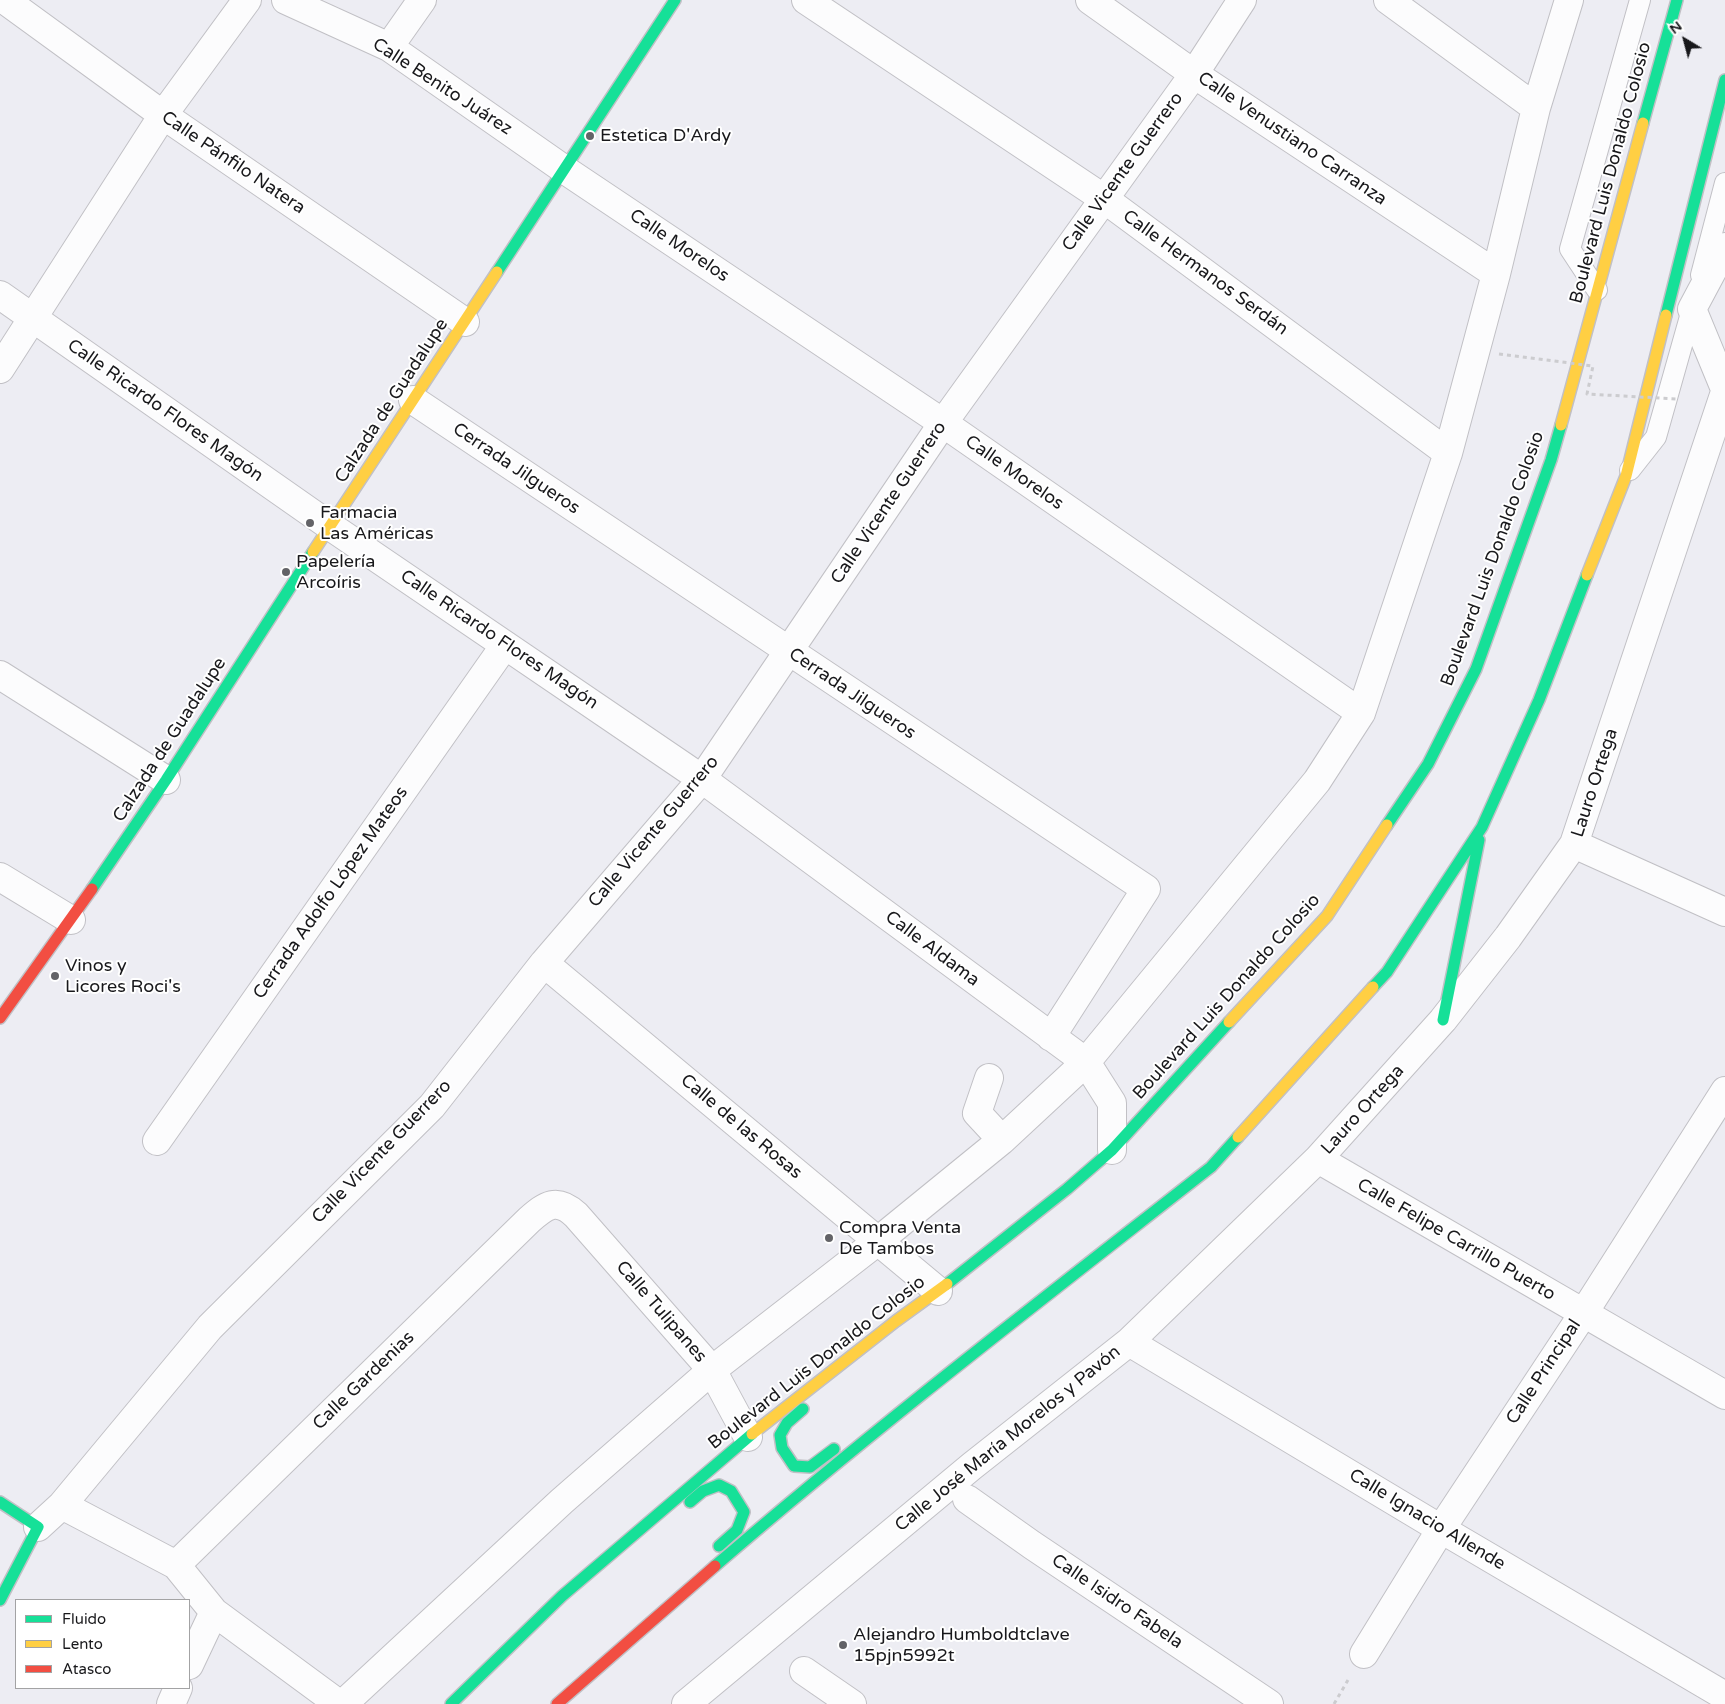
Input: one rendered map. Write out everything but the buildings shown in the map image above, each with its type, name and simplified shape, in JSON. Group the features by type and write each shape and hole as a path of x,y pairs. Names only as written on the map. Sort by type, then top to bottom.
{"main road":[{"name":"Calzada de Guadalupe","path":"0,1018 166,780 330,526 676,0"},
{"name":"Boulevard Luis Donaldo Colosio","path":"450,1704 562,1596 748,1437 896,1321 938,1291 1067,1189 1112,1150 1327,916 1428,764 1476,669 1551,460 1677,0"},
{"path":"557,1704 792,1500 948,1372 1210,1167 1387,972 1482,827 1539,700 1626,476 1725,80"},
{"path":"1444,1020 1482,827"},
{"path":"841,1443 810,1468 794,1466 784,1453 779,1439 783,1425 890,1334 896,1321"},
{"path":"873,1419 929,1377 948,1372"},
{"path":"681,1510 703,1491 719,1485 731,1491 744,1512 737,1530 708,1555"},
{"path":"0,1502 38,1527 0,1600"},
{"path":"562,1596 586,1592"},
{"path":"613,1655 622,1632"}],"street":[{"name":"Calle Pánfilo Natera","path":"5,0 163,115 465,322"},
{"path":"0,369 163,115 248,0"},
{"name":"Calle Benito Juárez","path":"286,0 389,48 565,170"},
{"path":"389,48 422,0"},
{"name":"Calle Hermanos Serdán","path":"806,0 1103,198 1448,453"},
{"name":"Calle Venustiano Carranza","path":"1090,0 1194,74 1496,274"},
{"name":"Calle Vicente Guerrero","path":"38,1527 62,1505 210,1328 432,1106 544,963 702,778 942,423 1194,74 1242,0"},
{"path":"1388,0 1536,108"},
{"path":"62,1505 176,1565 214,1612 341,1704 562,1501 712,1370 878,1241 1002,1140 1086,1062 1317,781 1361,713 1448,453 1496,274 1536,108 1569,0"},
{"name":"Calle Morelos","path":"565,170 942,423 1361,713"},
{"path":"1725,247 1692,309 1725,391"},
{"name":"Calle Ricardo Flores Magón","path":"0,295 330,526 702,778"},
{"name":"Lauro Ortega","path":"1318,1159 1444,1020 1508,937 1574,844 1725,391"},
{"name":"Cerrada Jilgueros","path":"413,400 1146,889 1051,1037"},
{"name":"Cerrada Adolfo López Mateos","path":"157,1141 505,644"},
{"path":"0,675 166,780"},
{"name":"Calle Aldama","path":"702,778 1086,1062 1112,1103 1112,1150"},
{"path":"1574,844 1725,912"},
{"path":"0,877 70,920"},
{"name":"Calle de las Rosas","path":"544,963 938,1291"},
{"path":"989,1078 977,1113 1002,1140"},
{"name":"Calle Principal","path":"1364,1654 1441,1529 1583,1314 1725,1091"},
{"name":"Calle Felipe Carrillo Puerto","path":"1318,1159 1583,1314 1725,1394"},
{"name":"Calle José María Morelos y Pavón","path":"686,1704 972,1466 1129,1342 1318,1159"},
{"name":"Calle Tulipanes","path":"556,1204 567,1207 576,1215 712,1370 748,1437"},
{"name":"Calle Gardenias","path":"176,1565 529,1220 542,1209 556,1204"},
{"name":"Calle Ignacio Allende","path":"1129,1342 1725,1696"},
{"name":"Calle Isidro Fabela","path":"967,1499 1032,1545 1269,1704"},
{"path":"190,1663 214,1612"},
{"path":"804,1671 852,1704"},
{"path":"171,1704 178,1689"}],"lane":[{"path":"1597,290 1570,249 1640,0"},
{"path":"1626,476 1656,437 1725,183"}],"path":[{"path":"1499,354 1593,366 1588,394 1677,399"}],"traffic: fast":[{"path":"497,272 675,0"},
{"path":"1643,123 1677,0"},
{"path":"1666,315 1725,80"},
{"path":"1387,825 1428,764 1476,669 1551,460 1561,425"},
{"path":"92,889 166,780 313,552"},
{"path":"1373,987 1387,972 1482,827 1539,700 1587,575"},
{"path":"1443,1020 1479,840"},
{"path":"947,1284 1067,1189 1112,1150 1229,1022"},
{"path":"715,1566 899,1413 1211,1167 1238,1137"},
{"path":"803,1409 787,1423 780,1435 782,1448 794,1466 810,1467 834,1449"},
{"path":"451,1704 562,1596 752,1434"},
{"path":"690,1502 703,1491 719,1485 731,1491 744,1512 737,1530 719,1546"},
{"path":"0,1502 38,1527 0,1600"}],"traffic: slow":[{"path":"1561,425 1643,123"},
{"path":"313,552 497,272"},
{"path":"1587,575 1626,476 1666,315"},
{"path":"1229,1022 1327,916 1387,825"},
{"path":"1238,1137 1373,987"},
{"path":"752,1434 896,1321 947,1284"}],"traffic: jam":[{"path":"0,1018 92,889"},
{"path":"557,1704 715,1566"}],"place":[{"name":"Estetica D'Ardy","path":"590,136"},
{"name":"Farmacia Las Américas","path":"310,523"},
{"name":"Papelería Arcoíris","path":"286,572"},
{"name":"Vinos y Licores Roci's","path":"55,976"},
{"name":"Compra Venta De Tambos","path":"829,1238"},
{"name":"Alejandro Humboldtclave 15pjn5992t","path":"843,1645"}]}
